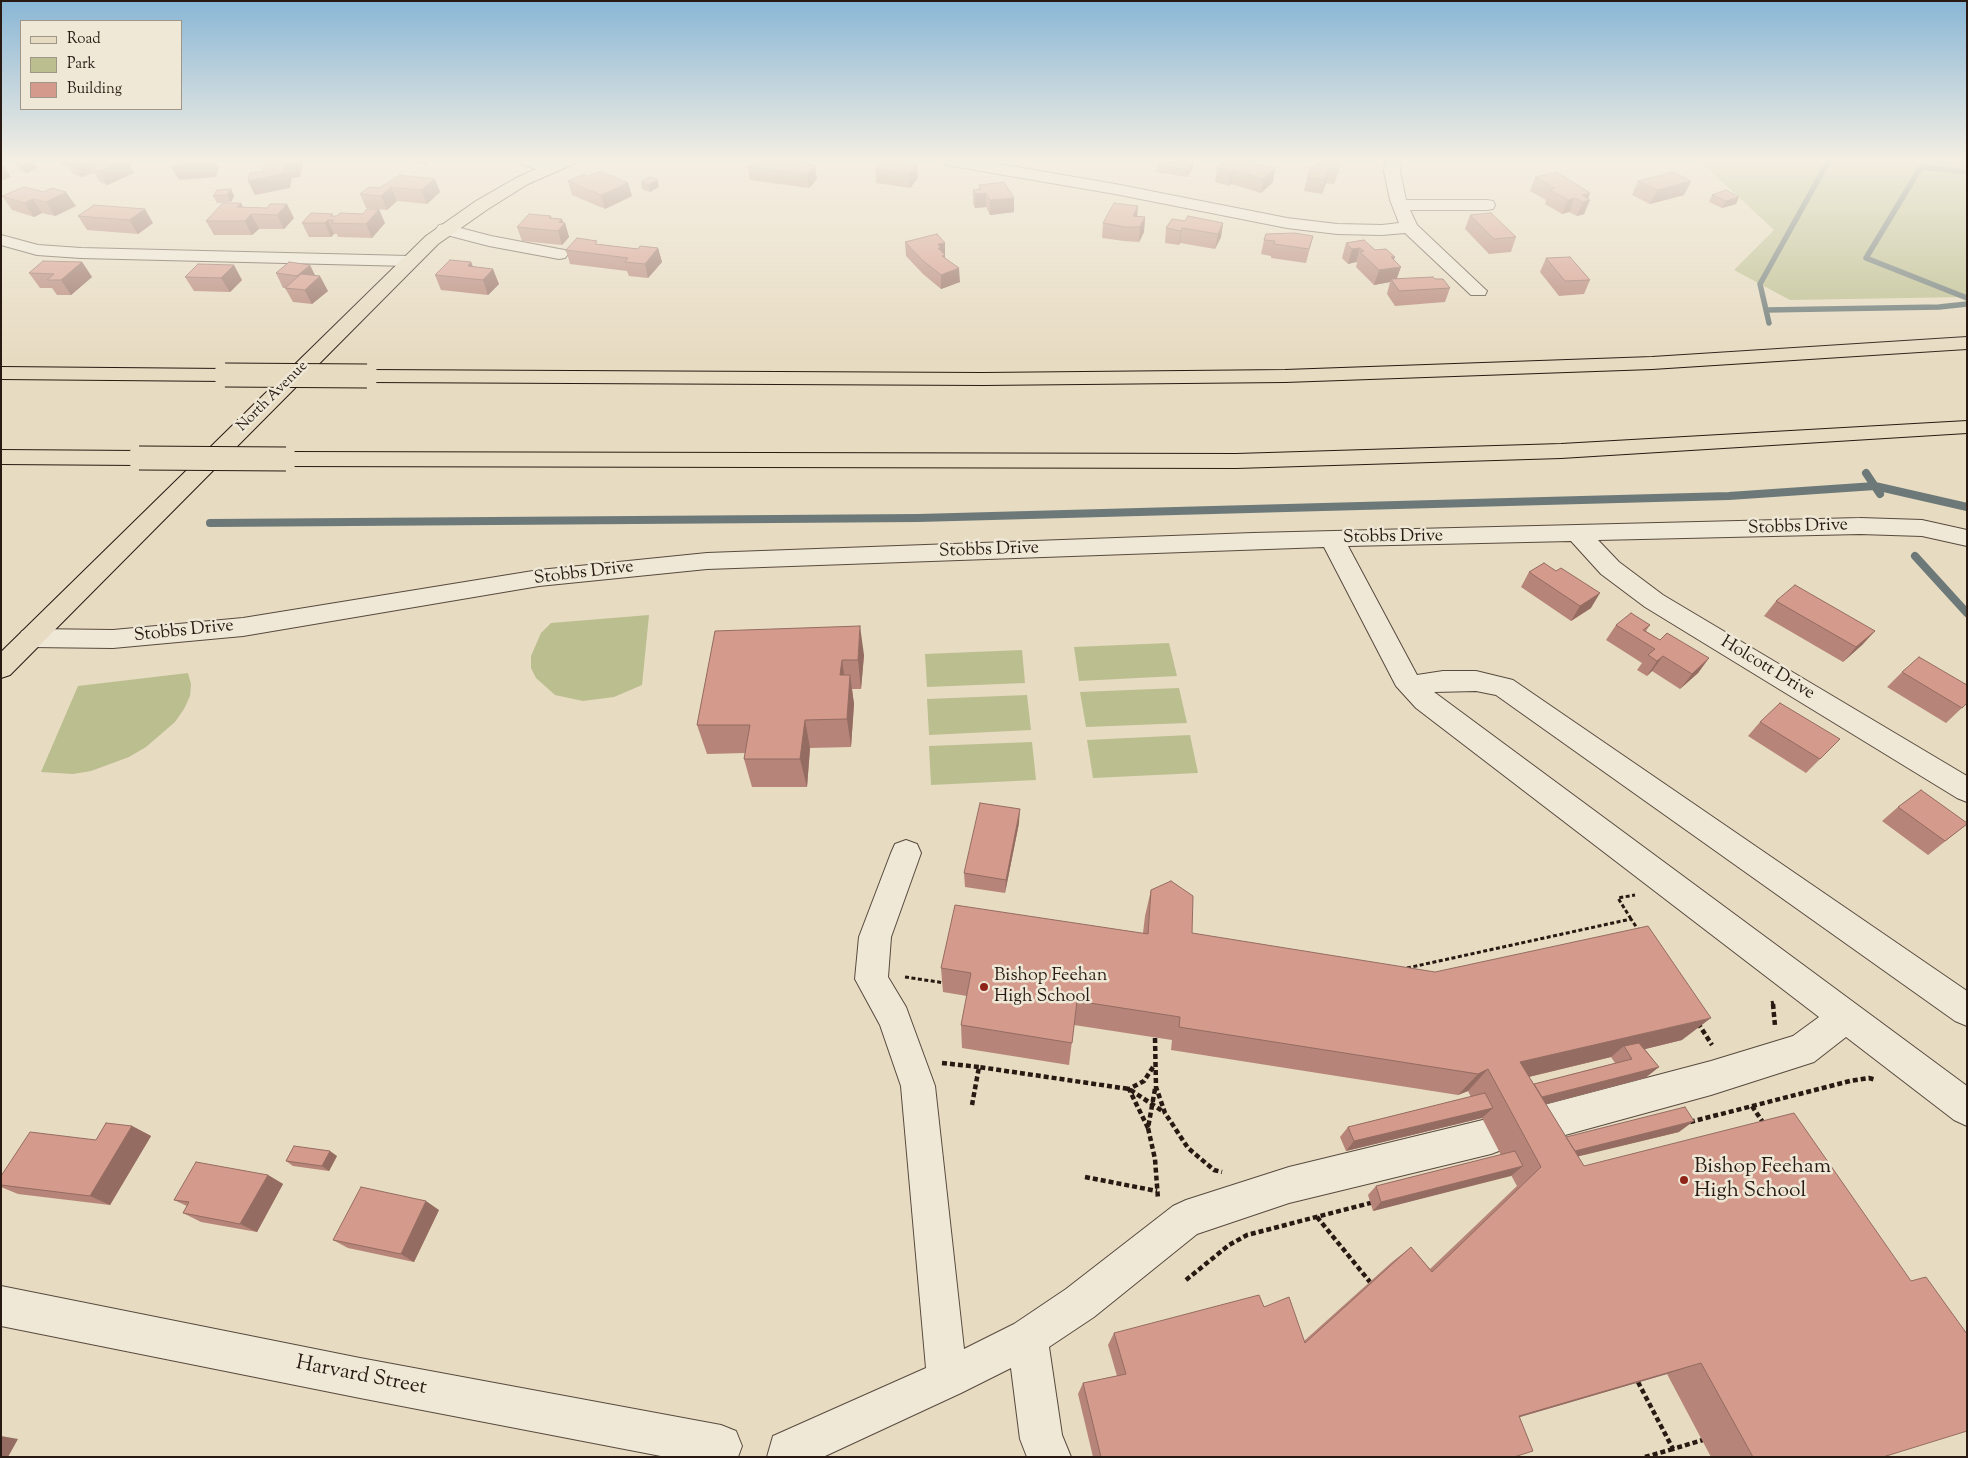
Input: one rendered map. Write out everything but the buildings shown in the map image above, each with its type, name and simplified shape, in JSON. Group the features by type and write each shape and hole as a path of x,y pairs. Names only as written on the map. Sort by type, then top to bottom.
{"main road":[{"name":"North Avenue","path":"1,668 409,261 445,229"},
{"path":"1,373 973,379 1285,376 1661,362 1967,343"},
{"path":"1,457 905,462 1236,461 1561,451 1967,427"}],"street":[{"path":"1329,228 1382,230 1399,228"},
{"path":"1409,228 1478,291"},
{"path":"445,229 489,241 559,254"},
{"path":"1,240 37,250 81,253 409,261"},
{"name":"Stobbs Drive","path":"32,638 113,639 243,627 539,578 605,570 707,562 1332,539 1860,526 1922,528 1959,536"},
{"name":"Holcott Drive","path":"1578,534 1610,568 1654,601 1967,790"},
{"path":"1332,539 1405,679 1426,701 1470,737 1967,1108"},
{"path":"1412,686 1443,681 1476,681 1504,687 1967,1010"},
{"path":"906,853 875,937 871,979 894,1018 918,1086 948,1379"},
{"path":"788,1457 788,1451 948,1379 1028,1338 1080,1303 1186,1219 1289,1185 1508,1132 1711,1078 1802,1050 1846,1017"},
{"name":"Harvard Street","path":"1,1306 360,1378 721,1446"},
{"path":"1028,1338 1041,1439 1050,1457"}],"path":[{"path":"1638,894 1618,898 1642,936"},
{"path":"1399,970 1632,920"},
{"path":"1408,968 1408,977"},
{"path":"1768,992 1776,1021 1774,1029"},
{"path":"1693,1016 1714,1048"},
{"path":"1148,1128 1156,1087 1155,1038"},
{"path":"1129,1089 1144,1081 1156,1064"},
{"path":"972,1105 979,1067 1129,1089 1164,1113 1188,1148 1214,1170 1228,1174"},
{"path":"1686,1123 1850,1081 1869,1078 1878,1081"},
{"path":"1156,1087 1164,1113"},
{"path":"1129,1089 1148,1128 1155,1159 1158,1199"},
{"path":"1752,1106 1768,1130"},
{"path":"1085,1177 1158,1191"},
{"path":"1186,1280 1229,1245 1247,1235 1383,1200"},
{"path":"1317,1217 1370,1282"},
{"path":"1638,1382 1673,1449"},
{"path":"1645,1457 1711,1437"}],"green space":[{"path":"1772,228 1967,228 1967,297 1790,300 1734,270 1774,230"},
{"path":"649,615 642,685 614,697 583,701 555,695 536,678 531,668 531,656 541,633 551,623"},
{"path":"1169,643 1177,676 1079,681 1074,647"},
{"path":"1022,650 1025,683 927,687 925,654"},
{"path":"188,673 191,684 190,696 184,709 175,722 146,747 129,757 91,771 73,774 41,772 78,686"},
{"path":"1179,688 1187,723 1086,727 1080,692"},
{"path":"1027,695 1031,730 929,735 927,699"},
{"path":"1190,735 1198,773 1093,778 1087,740"},
{"path":"1032,742 1036,780 931,785 929,746"}],"waterway":[{"path":"1766,310 1760,284 1791,228"},
{"path":"1884,228 1866,258 1967,298"},
{"path":"1766,310 1939,307 1967,304"},
{"path":"1766,310 1769,323"},
{"path":"1866,473 1875,486"},
{"path":"210,523 918,518 1729,496 1875,486"},
{"path":"1875,486 1880,494"},
{"path":"1875,486 1967,507"},
{"path":"1915,556 1967,613"}],"place":[{"name":"Bishop Feehan High School","path":"984,987"},
{"name":"Bishop Feeham High School","path":"1684,1180"}]}
